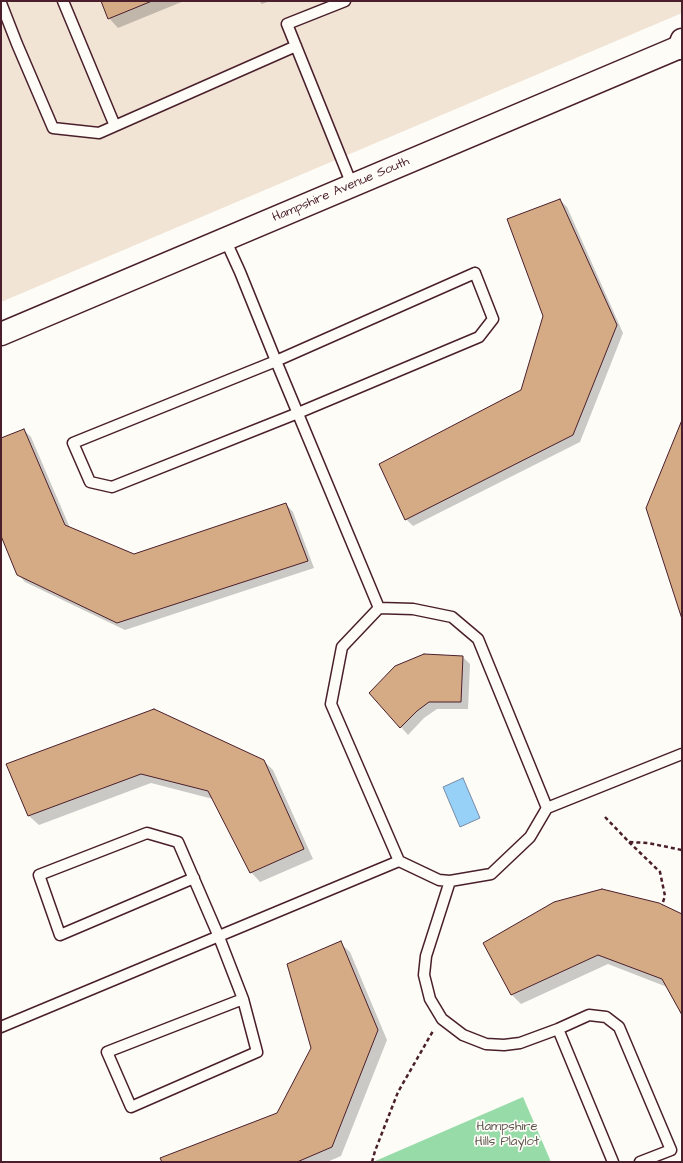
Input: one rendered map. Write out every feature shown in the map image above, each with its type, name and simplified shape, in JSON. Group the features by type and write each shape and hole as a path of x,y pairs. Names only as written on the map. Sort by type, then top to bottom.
{"street":[{"name":"Hampshire Avenue South","path":"1,334 681,46"}],"lane":[{"path":"63,1 115,126"},
{"path":"345,1 287,24 334,144 352,185"},
{"path":"1,3 17,44 54,128 99,134 296,46"},
{"path":"225,239 379,608"},
{"path":"475,273 493,319 479,337 298,413 112,487 90,482 73,443 276,361 475,273"},
{"path":"547,808 478,639 452,617 413,609 379,608 342,647 331,704 399,862 439,880 450,881 491,874 530,837 547,808 682,754"},
{"path":"194,878 60,935 39,876 147,833 178,842 194,878 219,937 243,999 257,1052 132,1106 107,1052 243,999"},
{"path":"1,1027 399,862"},
{"path":"450,881 426,956 424,976 430,999 442,1019 463,1035 486,1044 504,1045 520,1043 589,1015 606,1017 619,1026 670,1150 640,1162"},
{"path":"558,1028 613,1162"}],"path":[{"path":"605,817 660,872 666,896 662,905"},
{"path":"629,842 648,843 682,850"},
{"path":"372,1162 375,1150 398,1092 429,1036 442,1019"}],"shaded area":[{"path":"1,1 682,1 682,13 1,302"}],"green space":[{"name":"Hampshire Hills Playlot","path":"523,1097 551,1162 373,1162"}],"water":[{"path":"463,778 480,818 460,827 443,787"}],"building":[{"path":"101,1 152,1 108,19"},
{"path":"560,199 617,325 573,435 405,520 379,464 521,390 543,316 507,219"},
{"path":"682,420 682,619 646,508"},
{"path":"24,429 65,525 134,554 286,503 308,561 117,623 17,575 1,536 1,438"},
{"path":"424,654 463,656 461,702 429,702 417,711 400,728 369,693 395,666"},
{"path":"154,709 264,760 304,849 250,873 208,791 141,774 28,816 6,764"},
{"path":"602,889 659,903 682,914 682,1015 662,979 598,955 511,995 483,943 554,902"},
{"path":"341,941 378,1030 332,1147 297,1162 162,1162 160,1158 277,1113 311,1048 287,964"}]}
